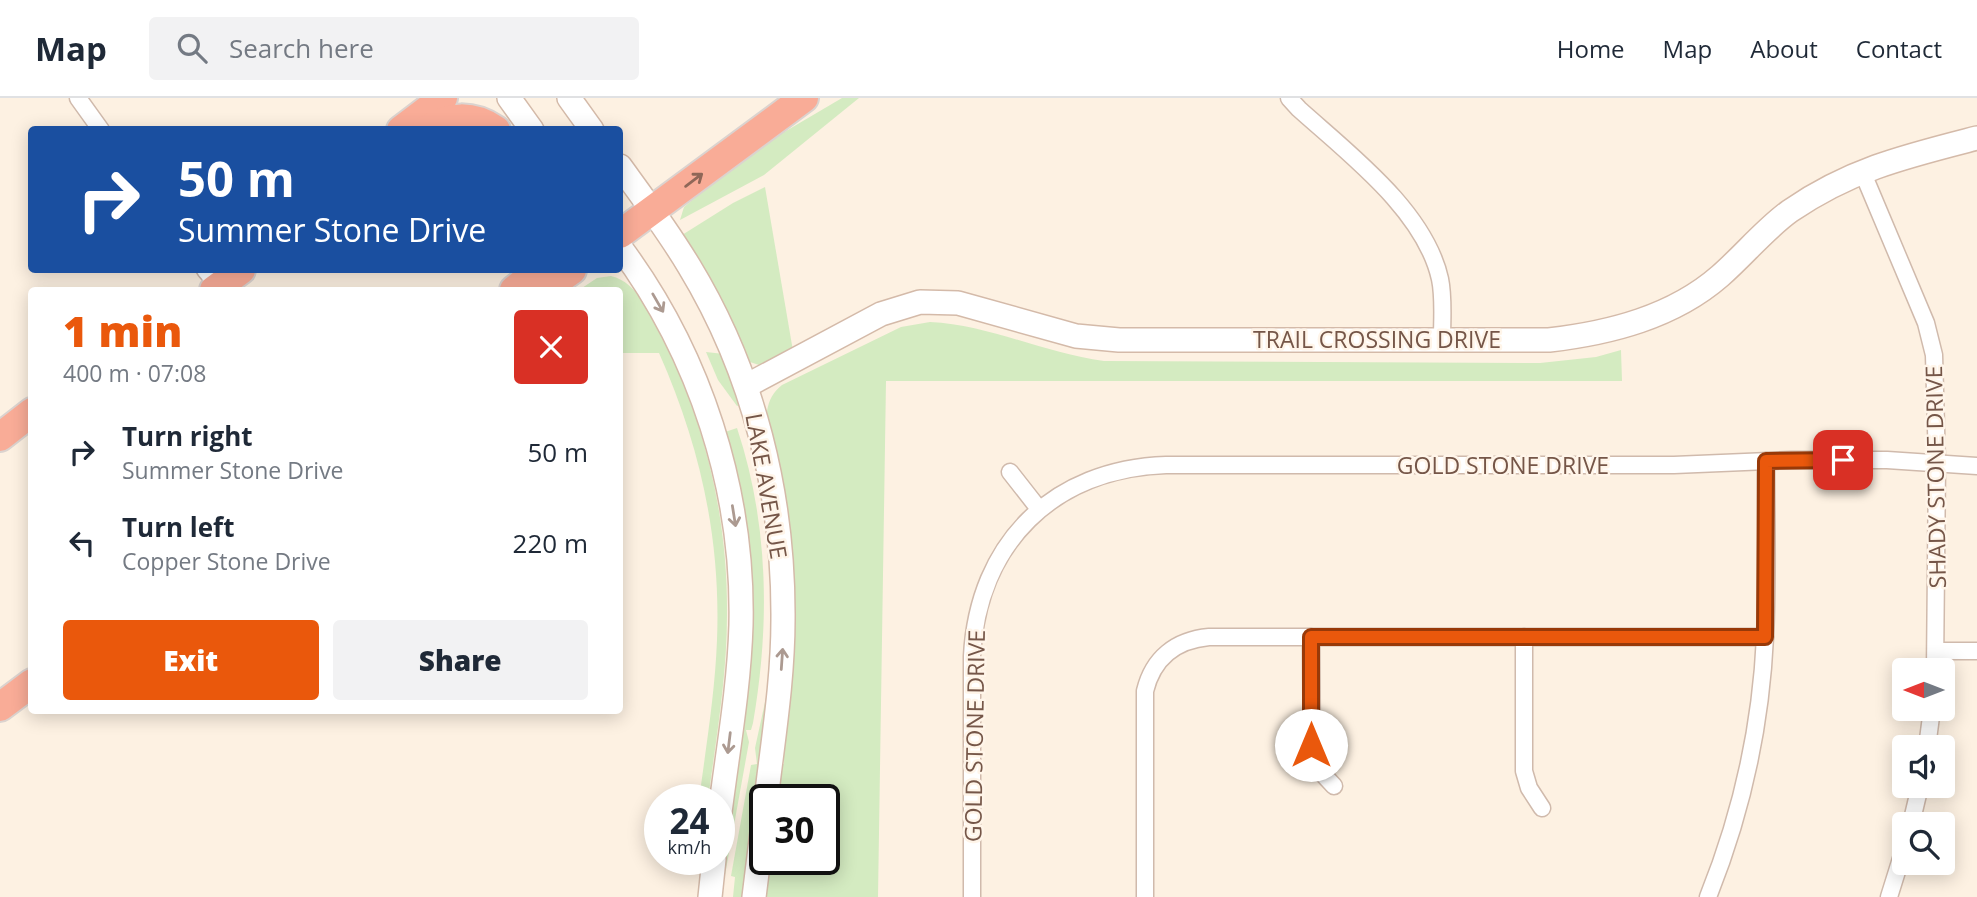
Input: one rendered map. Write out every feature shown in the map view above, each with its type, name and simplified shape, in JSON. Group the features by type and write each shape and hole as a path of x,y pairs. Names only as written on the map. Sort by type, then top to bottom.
{"highway":[{"path":"406,126 443,98"},
{"path":"623,232 804,98"},
{"path":"432,126 457,118 477,120 488,126"},
{"path":"207,279 230,273"},
{"path":"518,287 535,273"},
{"path":"548,287 568,273"},
{"path":"0,437 28,415"},
{"path":"0,707 28,685"}],"street":[{"path":"78,98 98,126"},
{"path":"509,98 530,126"},
{"path":"569,98 589,126"},
{"path":"1289,98 1372,173 1421,233 1433,254 1441,282 1442,338"},
{"name":"TRAIL CROSSING DRIVE","path":"746,386 881,314 907,305 934,301 969,305 1076,336 1103,339 1549,340 1594,335 1667,310 1693,296 1718,279 1788,212 1834,184 1904,156 1977,138"},
{"name":"LAKE AVENUE","path":"623,170 653,211 704,292 746,386 757,421 768,468 783,569 782,656 768,784"},
{"name":"SHADY STONE DRIVE","path":"1862,171 1933,344 1936,368 1937,464 1936,658"},
{"name":"LAKE AVENUE","path":"623,251 649,289 685,356 705,405 731,500 738,551 741,626 723,784"},
{"name":"GOLD STONE DRIVE","path":"972,897 972,656 980,600 995,565 1015,535 1039,509 1063,492 1093,478 1147,465 1674,465 1869,460 1977,466"},
{"path":"1708,897 1731,831 1748,768 1759,702 1765,637 1766,461"},
{"path":"1010,472 1039,509"},
{"path":"1311,637 1312,755 1320,771 1334,786"},
{"path":"1524,637 1524,771 1529,788 1542,808"},
{"path":"1145,897 1147,682 1155,665 1178,645 1198,638 1765,637"},
{"path":"1936,651 1977,651"},
{"path":"710,897 712,875"},
{"path":"754,897 757,875"},
{"path":"1889,897 1896,875"}],"green space":[{"path":"842,98 859,98 764,175 680,220 684,207 715,181 769,141"},
{"path":"765,187 793,351 762,366 750,362 745,356 682,235 733,203"},
{"path":"611,276 629,285 643,301 678,371 712,473 723,544 727,638 710,784 701,784 714,680 717,602 705,493 686,422 659,353 623,353 623,287 584,287 597,278"},
{"path":"930,322 952,324 1104,361 1540,363 1596,357 1621,350 1622,381 886,381 878,897 763,897 766,875 840,875 840,784 777,784 780,764 784,764 781,492 767,411 774,393 782,385 901,327"},
{"path":"706,352 724,354 743,404 737,406 718,380"},
{"path":"737,428 748,464 761,538 764,612 759,686 751,730 746,730 749,742 735,820 735,784 731,784 739,716 725,432"},
{"path":"752,446 756,446 773,542 776,639 759,784 749,784 749,871 746,897 733,897 735,877 731,876 735,875 735,854 751,765 757,764 755,748 767,693 773,620 772,565 766,512"},
{"path":"721,875 725,875 721,897 718,897"}],"route":[{"path":"1311,745 1311,637 1765,637 1766,461 1843,460"}]}
